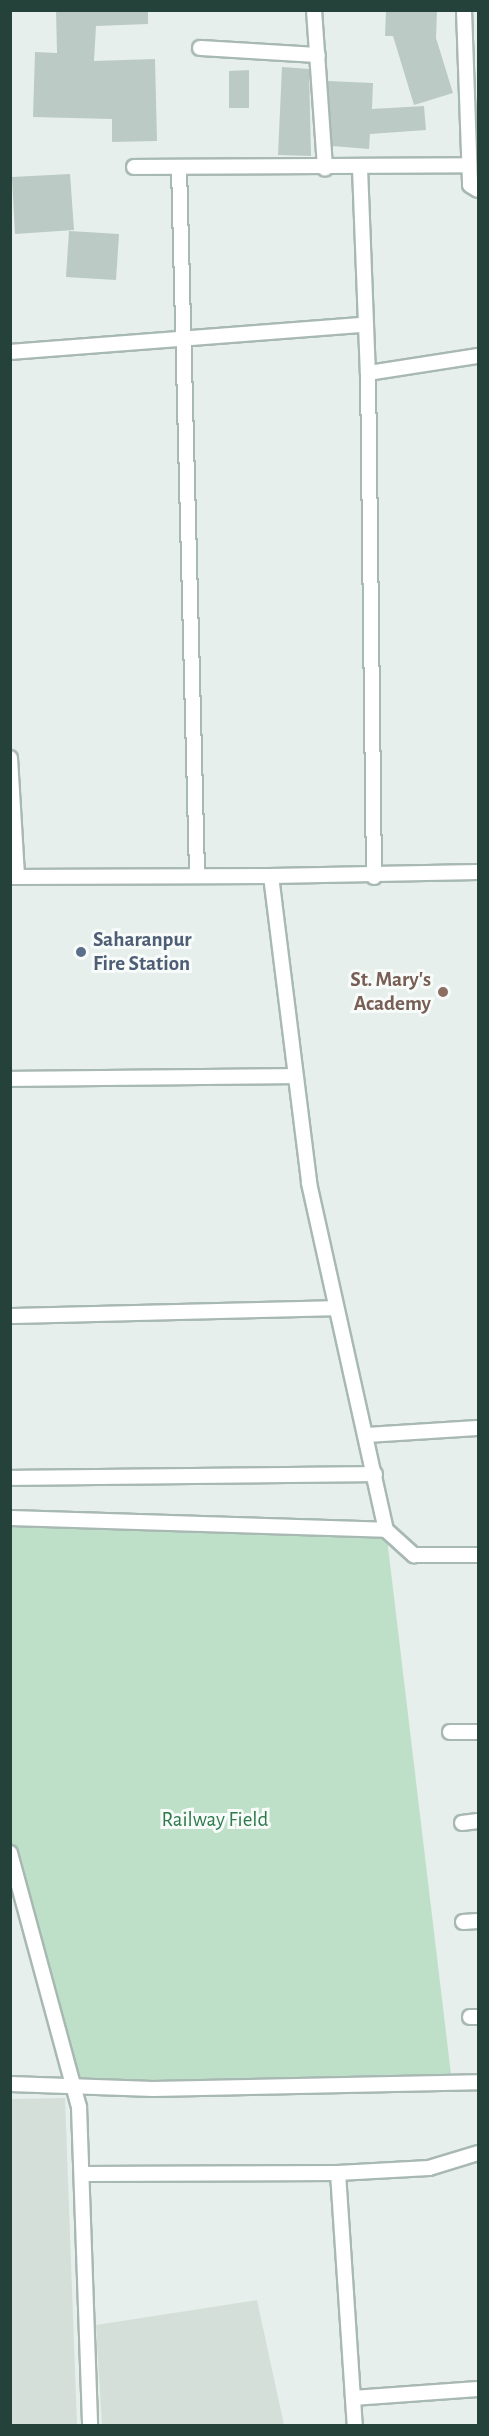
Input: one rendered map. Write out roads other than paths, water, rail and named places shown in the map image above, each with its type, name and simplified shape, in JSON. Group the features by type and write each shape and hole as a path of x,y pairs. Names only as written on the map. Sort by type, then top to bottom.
{"street":[{"path":"314,10 325,169"},
{"path":"464,10 473,89 470,185 478,190"},
{"path":"200,48 318,55"},
{"path":"134,167 325,169 469,165"},
{"path":"179,167 181,339 197,875"},
{"path":"360,168 363,325 368,373 374,878"},
{"path":"10,352 363,325"},
{"path":"368,373 478,356"},
{"path":"10,758 14,877 197,875 374,878 478,872"},
{"path":"270,876 295,1076 334,1308 366,1435 386,1530 399,1547 414,1555 478,1555"},
{"path":"10,1078 295,1076"},
{"path":"10,1316 334,1308"},
{"path":"366,1435 478,1428"},
{"path":"10,1478 375,1474"},
{"path":"10,1518 386,1530"},
{"path":"450,1732 478,1732"},
{"path":"462,1823 478,1821"},
{"path":"10,1853 75,2084 84,2174 90,2426"},
{"path":"463,1922 478,1921"},
{"path":"10,2084 75,2084 153,2089 478,2082"},
{"path":"84,2174 338,2173 429,2169 478,2153"},
{"path":"338,2173 355,2426"},
{"path":"353,2398 478,2389"}],"place":[{"name":"Saharanpur Fire Station","path":"81,952"},
{"name":"St. Mary's Academy","path":"443,992"}],"park label":[{"name":"Railway Field","path":"215,1820"}]}
